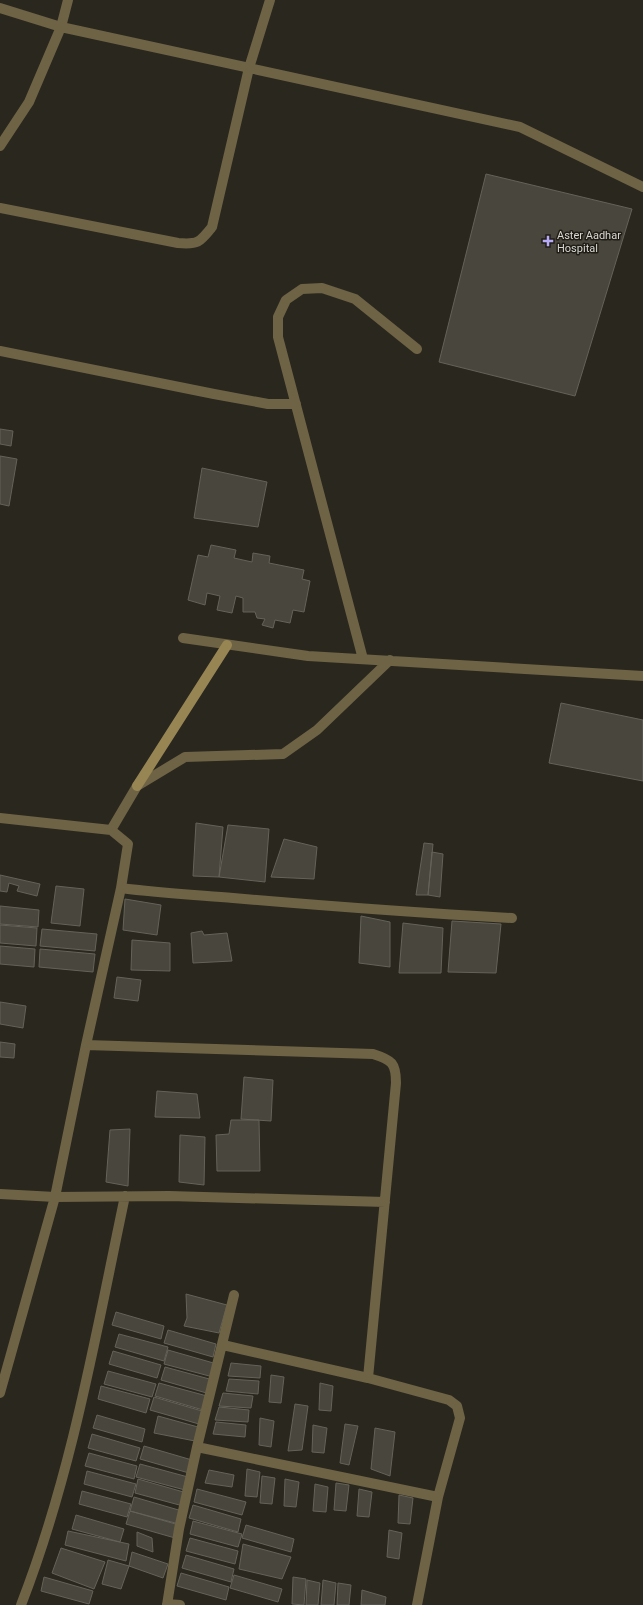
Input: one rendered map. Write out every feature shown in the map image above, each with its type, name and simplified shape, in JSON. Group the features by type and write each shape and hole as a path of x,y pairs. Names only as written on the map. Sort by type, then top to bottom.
{"main road":[{"path":"137,786 227,645"}],"street":[{"path":"0,146 29,102 61,27 68,0"},
{"path":"0,208 178,243 193,244 204,238 212,227 249,68 270,0"},
{"path":"0,8 61,27 520,127 643,187"},
{"path":"363,659 278,336 278,317 286,300 302,289 322,288 356,299 417,349"},
{"path":"0,351 221,396 268,404 296,404"},
{"path":"183,638 308,656 643,676"},
{"path":"111,830 137,786 185,757 283,754 317,730 390,660"},
{"path":"0,818 111,830 128,844 121,888 86,1045 55,1197 0,1393"},
{"path":"121,888 162,893 202,895 374,910 512,918"},
{"path":"86,1045 373,1054 384,1057 393,1063 396,1071 396,1083 368,1378"},
{"path":"0,1194 55,1197 169,1196 385,1202"},
{"path":"21,1605 34,1572 65,1470 125,1196"},
{"path":"180,1605 167,1604 179,1529 234,1294"},
{"path":"223,1345 368,1378 437,1396 449,1400 457,1406 460,1418 438,1497 417,1605"},
{"path":"197,1447 438,1497"}],"building":[{"path":"486,174 632,209 575,396 439,362"},
{"path":"0,429 13,431 11,446 0,444"},
{"path":"0,456 17,459 9,506 0,504"},
{"path":"202,468 267,482 258,527 194,518"},
{"path":"211,545 236,550 234,558 252,562 253,553 270,556 269,563 304,570 302,579 310,581 304,612 293,610 290,623 275,620 273,628 262,625 265,619 257,618 255,612 243,612 243,598 236,596 232,613 217,610 220,596 207,593 205,605 188,600 198,555 208,557"},
{"path":"561,703 643,720 643,781 549,763"},
{"path":"196,823 223,827 219,877 193,876"},
{"path":"228,825 269,829 265,882 219,877"},
{"path":"284,839 317,847 314,879 271,877"},
{"path":"424,843 433,844 428,895 416,895"},
{"path":"432,852 443,854 440,897 428,895"},
{"path":"0,875 40,884 37,896 17,891 19,886 9,883 7,892 0,891"},
{"path":"56,886 84,889 80,926 51,923"},
{"path":"125,899 161,905 157,935 123,930"},
{"path":"0,906 39,910 38,927 0,924"},
{"path":"361,916 390,922 390,967 359,963"},
{"path":"452,921 501,924 496,973 448,972"},
{"path":"403,923 443,928 441,973 399,973"},
{"path":"0,925 37,928 36,946 0,943"},
{"path":"42,929 97,934 95,951 40,946"},
{"path":"202,931 204,935 227,933 232,961 193,963 191,933"},
{"path":"132,940 170,943 170,971 131,970"},
{"path":"0,946 35,949 34,967 0,964"},
{"path":"40,949 95,954 93,972 39,967"},
{"path":"117,977 141,980 138,1001 114,998"},
{"path":"0,1002 26,1006 23,1028 0,1024"},
{"path":"0,1042 15,1044 14,1058 0,1057"},
{"path":"244,1077 273,1080 271,1121 241,1119"},
{"path":"157,1091 197,1094 200,1118 155,1117"},
{"path":"231,1120 259,1120 260,1171 217,1171 216,1135 229,1134"},
{"path":"130,1129 128,1186 106,1182 110,1130"},
{"path":"180,1135 205,1137 204,1185 179,1182"},
{"path":"186,1294 227,1305 219,1333 184,1326 187,1318"},
{"path":"116,1312 164,1326 161,1339 112,1325"},
{"path":"168,1330 216,1344 213,1357 164,1343"},
{"path":"119,1334 168,1347 164,1361 115,1347"},
{"path":"168,1350 217,1364 213,1377 164,1364"},
{"path":"113,1351 161,1365 157,1378 109,1364"},
{"path":"231,1363 261,1366 260,1378 228,1376"},
{"path":"165,1367 213,1380 210,1394 161,1380"},
{"path":"108,1371 156,1384 152,1397 104,1384"},
{"path":"271,1375 284,1377 281,1403 269,1402"},
{"path":"229,1379 259,1381 258,1394 226,1391"},
{"path":"159,1383 207,1396 203,1410 155,1396"},
{"path":"320,1383 333,1386 331,1411 319,1410"},
{"path":"101,1386 150,1399 146,1413 98,1399"},
{"path":"223,1393 253,1396 251,1408 219,1406"},
{"path":"154,1397 202,1411 199,1424 150,1410"},
{"path":"295,1404 308,1406 302,1450 288,1451"},
{"path":"219,1407 249,1410 248,1422 215,1420"},
{"path":"97,1415 145,1429 142,1442 93,1428"},
{"path":"158,1416 198,1427 195,1441 154,1433"},
{"path":"260,1418 274,1421 271,1447 259,1445"},
{"path":"216,1422 246,1425 245,1437 213,1434"},
{"path":"345,1424 358,1426 349,1465 340,1463"},
{"path":"313,1425 327,1428 324,1453 312,1452"},
{"path":"375,1428 395,1432 390,1476 371,1469"},
{"path":"92,1434 140,1448 136,1461 88,1448"},
{"path":"144,1446 192,1460 189,1473 140,1459"},
{"path":"89,1453 137,1466 134,1479 85,1466"},
{"path":"140,1464 188,1477 185,1490 136,1477"},
{"path":"247,1469 260,1472 257,1497 245,1496"},
{"path":"209,1470 234,1475 232,1487 205,1483"},
{"path":"87,1471 136,1484 132,1497 84,1484"},
{"path":"262,1476 275,1478 272,1504 260,1503"},
{"path":"138,1479 187,1493 183,1506 135,1493"},
{"path":"285,1479 299,1482 296,1507 284,1506"},
{"path":"336,1483 349,1485 346,1511 334,1510"},
{"path":"315,1484 328,1487 326,1512 313,1511"},
{"path":"197,1489 246,1502 242,1515 194,1502"},
{"path":"359,1489 372,1492 369,1517 357,1516"},
{"path":"82,1491 131,1504 127,1517 79,1504"},
{"path":"399,1495 413,1498 410,1524 398,1523"},
{"path":"134,1497 182,1511 179,1524 130,1511"},
{"path":"193,1505 241,1519 238,1532 189,1518"},
{"path":"130,1511 179,1525 175,1538 126,1524"},
{"path":"76,1515 124,1529 120,1542 72,1529"},
{"path":"193,1521 242,1534 238,1547 190,1534"},
{"path":"246,1525 294,1539 291,1552 242,1538"},
{"path":"389,1530 402,1533 399,1559 387,1557"},
{"path":"68,1531 129,1544 126,1561 65,1545"},
{"path":"137,1532 152,1538 153,1552 137,1546"},
{"path":"190,1538 238,1551 235,1564 186,1551"},
{"path":"243,1544 291,1557 282,1579 239,1569"},
{"path":"61,1548 105,1562 94,1589 52,1573"},
{"path":"132,1552 168,1564 163,1578 129,1566"},
{"path":"186,1555 234,1569 231,1582 182,1568"},
{"path":"108,1560 129,1566 121,1589 102,1584"},
{"path":"181,1573 229,1587 226,1600 177,1586"},
{"path":"234,1575 282,1589 278,1602 230,1588"},
{"path":"44,1577 93,1591 89,1604 41,1591"},
{"path":"293,1577 306,1579 304,1605 292,1604"},
{"path":"307,1580 320,1583 318,1605 306,1605"},
{"path":"323,1580 336,1583 334,1605 321,1605"},
{"path":"338,1583 351,1585 349,1605 337,1605"},
{"path":"362,1590 386,1597 385,1605 361,1605"}],"place":[{"name":"Aster Aadhar Hospital","path":"548,241"}]}
